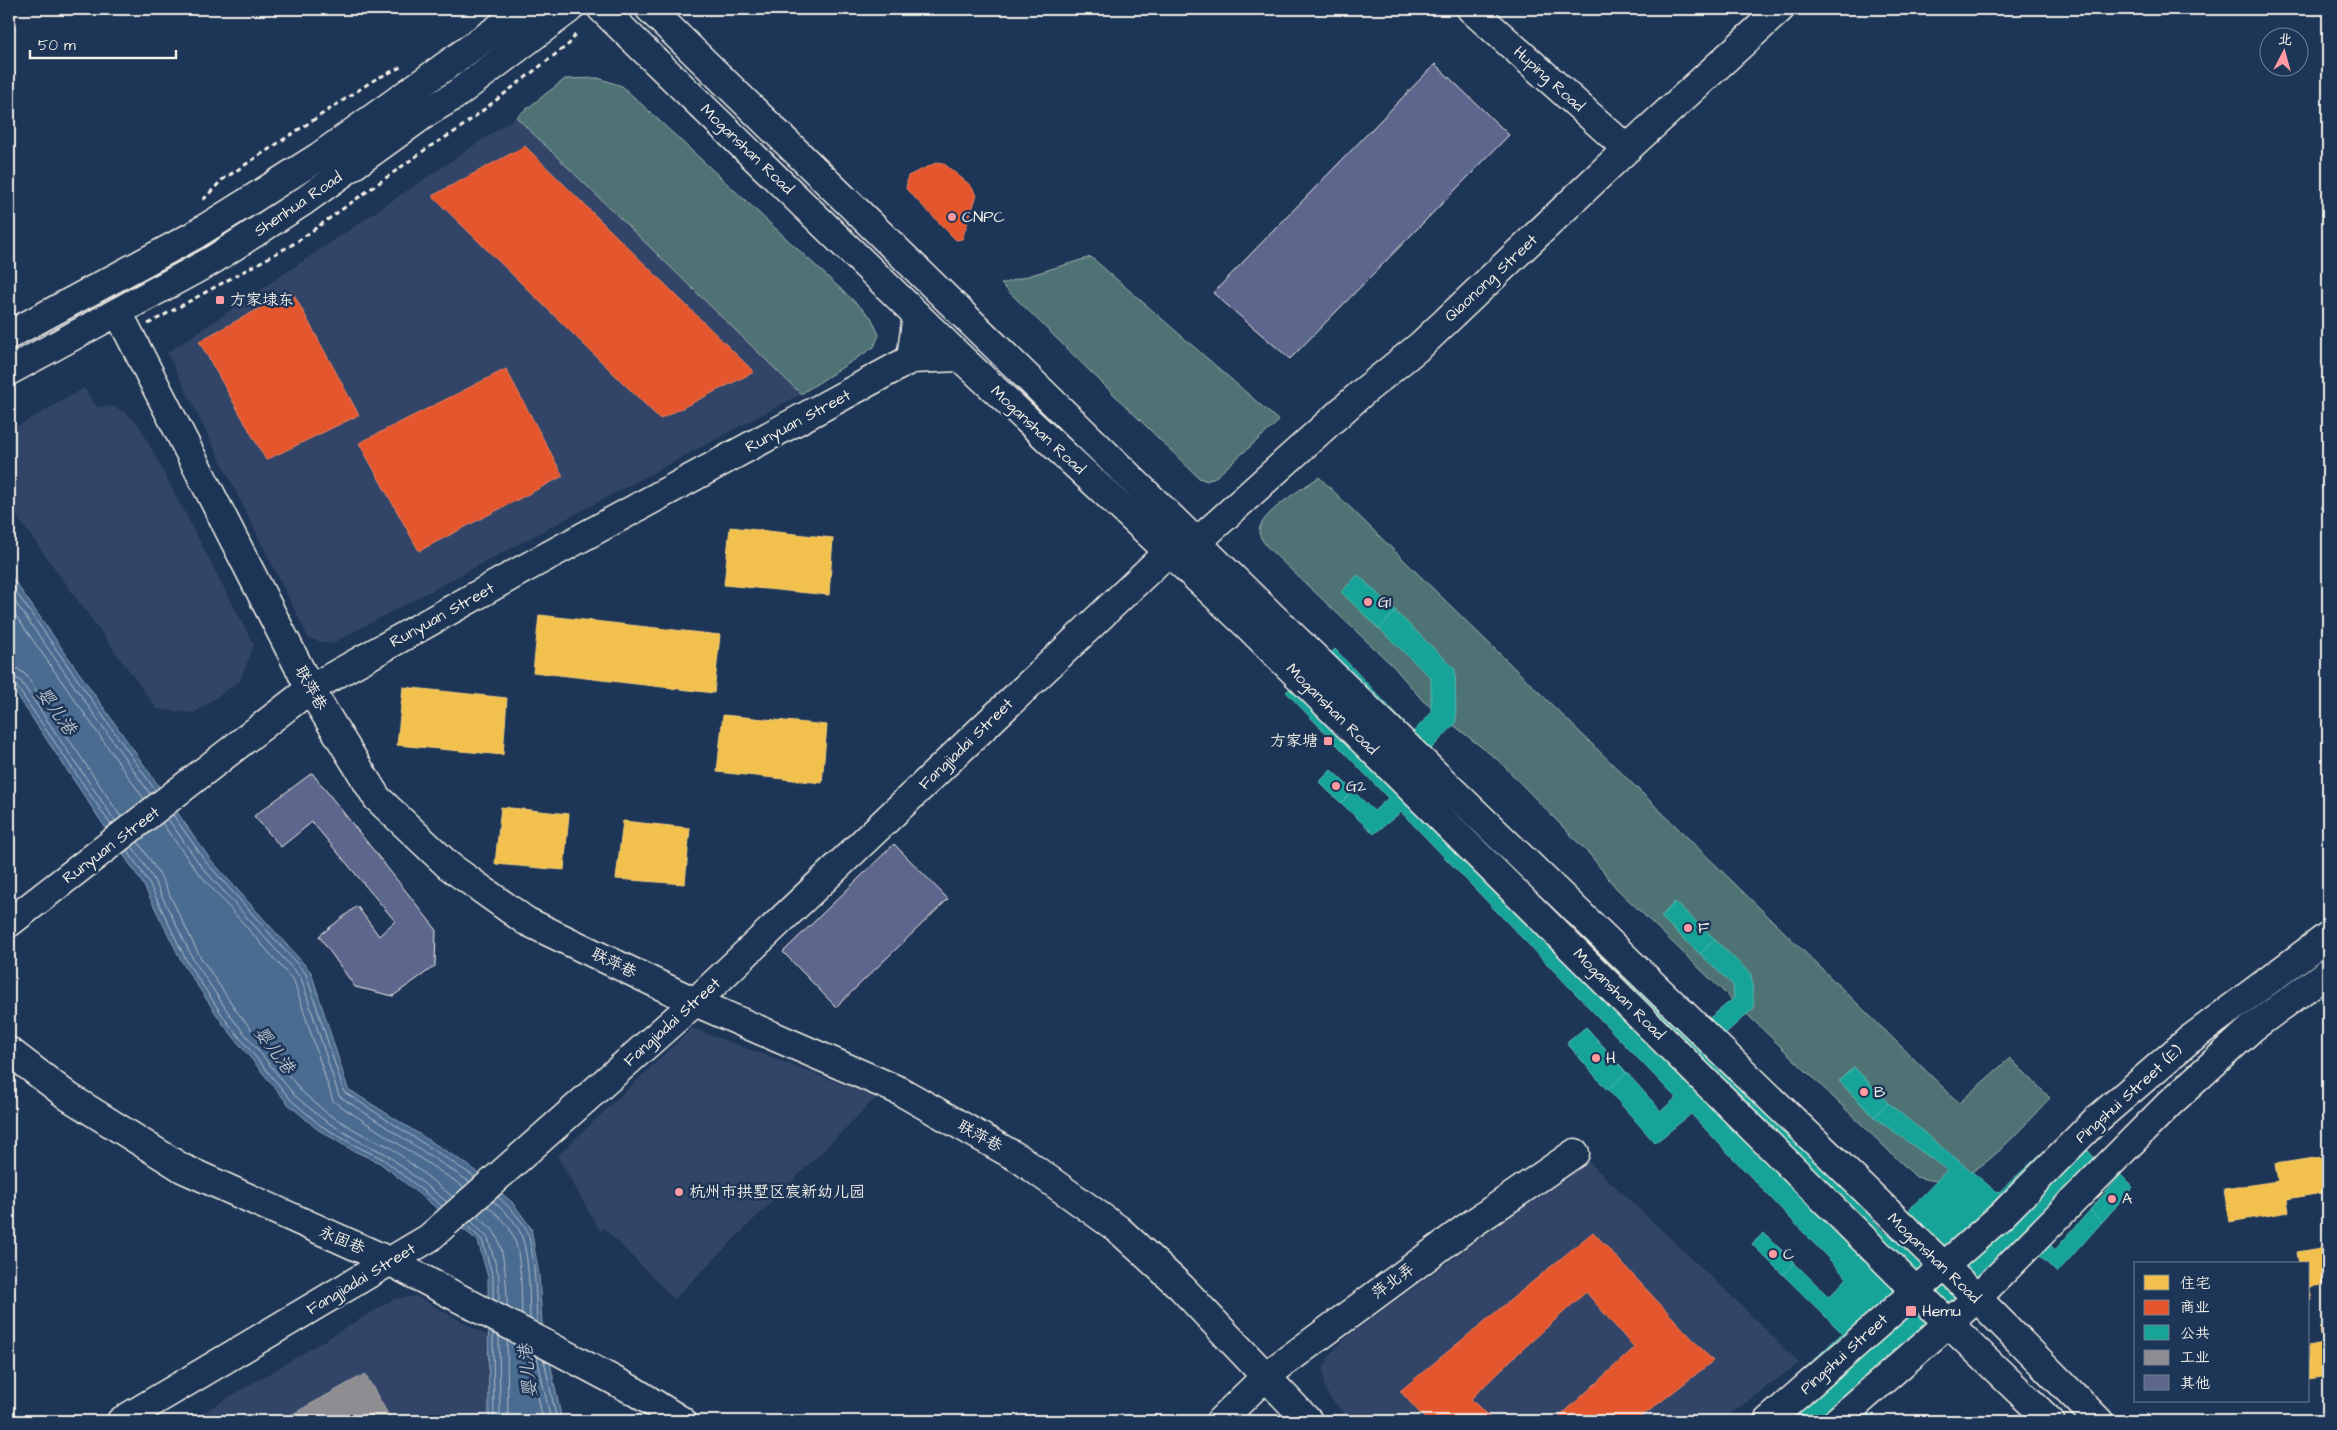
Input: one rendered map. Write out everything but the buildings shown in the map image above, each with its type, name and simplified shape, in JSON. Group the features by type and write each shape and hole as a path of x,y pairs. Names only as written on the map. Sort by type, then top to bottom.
{"main road":[{"name":"Shenhua Road","path":"9,335 193,236 246,204 357,130 525,9"},
{"name":"Shenhua Road","path":"9,370 211,261 304,202 429,111 454,96 569,9"},
{"name":"Moganshan Road","path":"602,9 960,357 1255,633 1916,1289 1949,1324 2050,1421"},
{"name":"Moganshan Road","path":"650,9 1942,1267 1977,1298 2099,1421"},
{"name":"Huping Road","path":"1472,9 1627,149"},
{"name":"Qiaonong Street","path":"1197,542 1362,392 1420,345 1627,149 1780,9"},
{"name":"联萍巷","path":"118,312 310,689 377,798 448,866 526,921 695,1002 900,1091 1020,1159 1118,1229 1181,1287 1308,1421"},
{"path":"911,360 917,315"},
{"name":"Runyuan Street","path":"9,923 178,794 310,689 529,566 911,360 960,357"},
{"name":"Fangjiadai Street","path":"121,1421 392,1262 429,1238 508,1170 695,1002 1168,552"},
{"name":"Pingshui Street (E)","path":"1942,1267 2001,1216 2095,1121 2189,1040 2328,936"},
{"name":"Pingshui Street (E)","path":"1977,1298 2177,1097 2252,1028 2328,972"},
{"name":"永固巷","path":"9,1051 69,1097 182,1168 392,1262 634,1392 682,1421"},
{"name":"萍北弄","path":"1220,1421 1266,1376 1466,1228 1575,1152"},
{"name":"Pingshui Street","path":"1768,1421 1942,1267"},
{"path":"1837,1421 1977,1298"}],"path":[{"path":"198,206 222,180 374,80 408,64"}],"shaded area":[{"path":"516,117 801,394 331,644 309,639 167,353"},
{"path":"84,388 97,407 112,406 125,412 139,425 254,645 240,681 194,713 157,709 9,506 9,431"},
{"name":"杭州市拱墅区宸新幼儿园","path":"692,1028 877,1097 674,1299 604,1228 600,1231 557,1156"},
{"path":"1587,1160 1740,1304 1799,1363 1721,1421 1351,1421 1329,1397 1324,1386 1323,1369 1332,1352 1349,1335"},
{"path":"416,1296 506,1346 517,1421 189,1421 394,1299"}],"green space":[{"path":"598,78 622,86 871,317 879,335 874,347 801,394 516,117 565,79"},
{"path":"1091,257 1279,421 1217,476 1207,481 1199,478 1001,284"},
{"path":"1319,477 1959,1103 2010,1058 2050,1098 2016,1135 1975,1170 1961,1177 1946,1181 1916,1177 1616,888 1591,856 1499,761 1423,701 1393,666 1269,549 1259,532 1266,517 1283,501"}],"water":[{"name":"婴儿港","path":"9,573 210,859 311,972 348,1089 468,1165 513,1203 531,1228 539,1275 542,1323 562,1421 489,1421 488,1277 478,1241 380,1163 352,1150 317,1129 288,1104 223,1024 183,964 143,884 9,683"}],"place":[{"name":"CNPC","path":"952,217"},
{"name":"方家埭东","path":"220,300"},
{"name":"G1","path":"1368,602"},
{"name":"方家塘","path":"1328,741"},
{"name":"G2","path":"1336,786"},
{"name":"F","path":"1688,928"},
{"name":"H","path":"1596,1058"},
{"name":"B","path":"1864,1092"},
{"name":"杭州市拱墅区宸新幼儿园","path":"679,1192"},
{"name":"A","path":"2112,1199"},
{"name":"C","path":"1773,1254"},
{"name":"Hemu","path":"1911,1311"}]}
